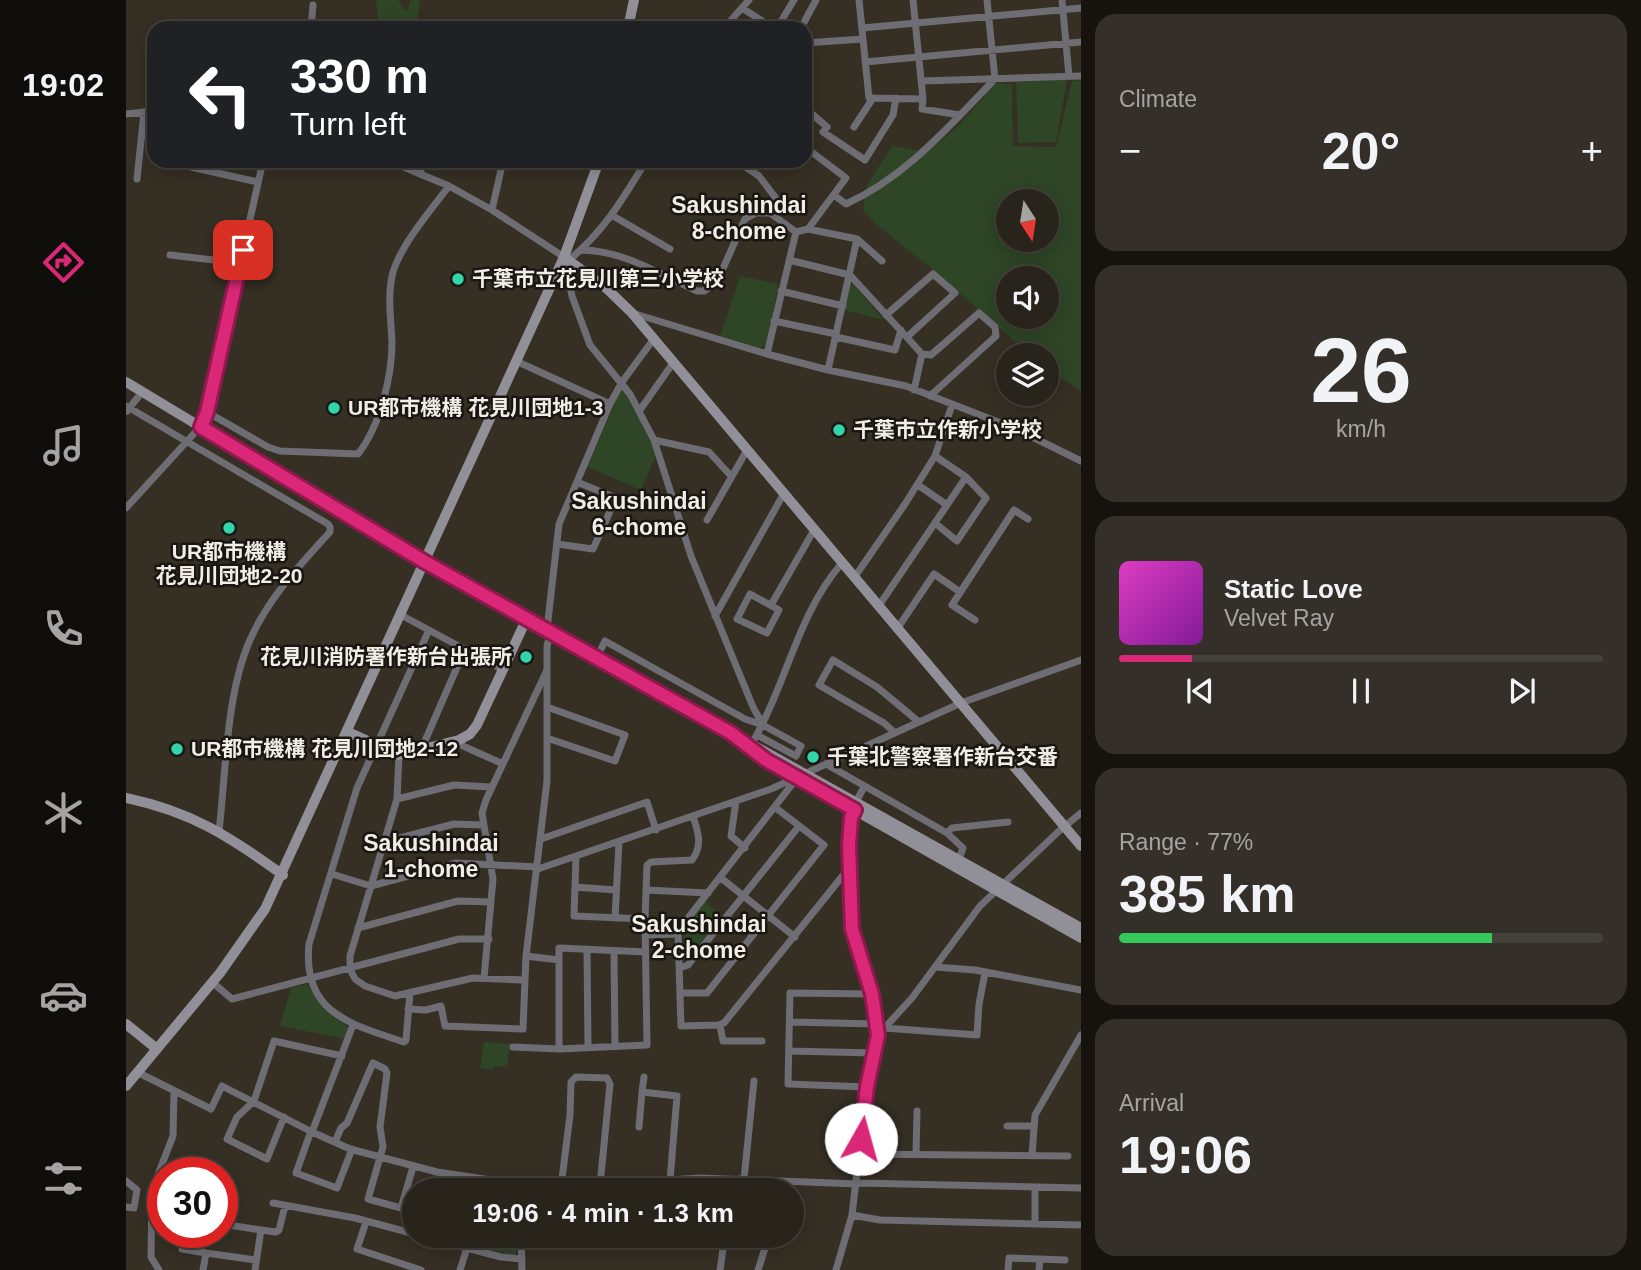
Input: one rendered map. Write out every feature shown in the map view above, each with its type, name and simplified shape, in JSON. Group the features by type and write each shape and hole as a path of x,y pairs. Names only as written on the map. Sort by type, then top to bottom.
{"street":[{"path":"628,21 634,0"},
{"path":"730,21 749,0"},
{"path":"780,21 794,0"},
{"path":"806,21 816,0"},
{"path":"859,0 869,98 923,99"},
{"path":"913,0 922,81 922,109 960,115"},
{"path":"987,0 995,79"},
{"path":"1062,0 1069,76"},
{"path":"312,21 313,5"},
{"path":"741,8 763,21"},
{"path":"862,28 1081,8"},
{"path":"812,43 863,39"},
{"path":"865,62 1081,42"},
{"path":"922,81 1081,76"},
{"path":"834,195 846,204 869,193 912,163 995,79"},
{"path":"854,127 873,98"},
{"path":"812,114 827,127 823,132 865,160 892,115 896,98"},
{"path":"136,179 144,112"},
{"path":"126,114 147,112"},
{"path":"808,229 846,178 812,152"},
{"path":"195,168 258,182"},
{"path":"126,508 185,441 201,427 207,412 261,168"},
{"path":"406,168 449,186 492,210 567,259 606,288 632,313 1081,846"},
{"path":"420,174 421,168"},
{"path":"492,210 501,168"},
{"path":"126,1086 245,941 283,875 516,361 567,259 597,168"},
{"path":"567,259 581,250 613,216 642,168"},
{"path":"747,168 759,176 775,197 770,213"},
{"path":"207,412 268,447 281,451 358,454 376,419 388,382 392,344 390,285 394,270 405,247 449,186"},
{"path":"581,250 597,250 625,258 697,291 704,291 717,282 721,275 745,219 756,213 770,213 796,232"},
{"path":"613,216 670,249"},
{"path":"796,232 808,229 857,239 882,261"},
{"path":"767,354 796,232"},
{"path":"828,370 857,239"},
{"path":"170,256 240,263"},
{"path":"567,259 572,296 590,345 622,383 640,410 654,440 691,556 763,725"},
{"path":"789,260 850,275 922,354 931,355 979,313 995,327 996,336 930,396"},
{"path":"886,315 933,274 955,293 907,337"},
{"path":"781,291 843,306"},
{"path":"632,313 767,354 906,386 1016,429 1081,461"},
{"path":"774,321 895,350 901,330"},
{"path":"408,1009 426,1010 441,1006 445,1026 523,1029 526,956 547,781 547,646 553,562 559,524 610,404 653,340"},
{"path":"914,390 922,354"},
{"path":"516,361 610,404"},
{"path":"640,410 673,363"},
{"path":"126,382 425,562 731,733 796,756 801,746 763,725 745,719 606,640 597,657"},
{"path":"142,392 127,409 330,527 330,532 282,586 250,640 233,701 219,831"},
{"path":"854,578 935,456 952,405"},
{"path":"654,440 709,452 731,477"},
{"path":"707,520 747,450"},
{"path":"934,523 957,541 986,498 966,477 935,456"},
{"path":"878,607 966,477"},
{"path":"556,544 593,549 616,498 577,482"},
{"path":"918,485 947,505"},
{"path":"715,616 783,495"},
{"path":"975,620 952,605 1014,510 1028,519"},
{"path":"771,606 814,530"},
{"path":"753,742 782,682 809,613 842,563"},
{"path":"897,629 934,574 961,592"},
{"path":"750,594 771,606 779,610 767,633 737,619 750,594"},
{"path":"401,615 503,670"},
{"path":"348,732 399,755 459,740 470,734 477,725 527,618"},
{"path":"410,993 404,1042 353,1026 335,1015 322,1002 310,979 308,958 309,944 357,788 429,630"},
{"path":"421,750 465,649"},
{"path":"895,733 884,723 819,685 832,660 877,687 919,722"},
{"path":"332,874 371,886 456,863 538,868 656,830 802,776 961,703 1081,660"},
{"path":"484,978 494,879 483,825 484,806 547,670"},
{"path":"686,707 695,691"},
{"path":"547,707 625,735 615,761 547,738"},
{"path":"459,740 463,747 503,764"},
{"path":"753,742 802,776 999,887 1081,938"},
{"path":"399,755 397,799 350,956 350,969 355,979 365,986 395,996 455,981 484,978 524,980"},
{"path":"826,764 947,834 962,848 959,859"},
{"path":"802,776 678,931 681,1026 720,1025 737,1009 849,868"},
{"path":"397,799 454,785 491,788"},
{"path":"836,1270 852,1215 867,1087 878,1035 872,994 852,929 849,868 851,818 864,787"},
{"path":"126,798 164,808 219,831 283,875"},
{"path":"736,801 731,836 745,848"},
{"path":"541,839 648,802 656,830"},
{"path":"681,993 707,993 824,845 776,808"},
{"path":"878,1035 935,967 980,906 1081,813"},
{"path":"513,1047 559,1049 647,1045 647,865 651,862 692,860 696,854 699,834 693,816"},
{"path":"910,837 921,819"},
{"path":"947,834 952,828 1008,822"},
{"path":"384,842 454,824 483,825"},
{"path":"680,968 688,965 799,826"},
{"path":"910,837 959,859 999,887 1081,928"},
{"path":"615,918 619,842"},
{"path":"576,857 574,916 645,919"},
{"path":"721,878 795,937"},
{"path":"575,887 616,890"},
{"path":"646,890 708,893"},
{"path":"358,928 458,901 491,902"},
{"path":"645,935 678,934"},
{"path":"212,982 232,999 464,938 489,939"},
{"path":"559,1049 559,948 645,952"},
{"path":"587,949 588,1047"},
{"path":"614,951 615,1046"},
{"path":"526,956 558,960"},
{"path":"935,967 985,972 1081,990"},
{"path":"885,1028 977,1035 985,972"},
{"path":"867,1087 788,1084 790,993 872,994"},
{"path":"790,1022 877,1024"},
{"path":"126,1024 157,1049"},
{"path":"720,1025 723,1041 762,1041"},
{"path":"352,1149 337,1188 296,1173 353,1026"},
{"path":"1032,1156 1035,1115 1081,1035"},
{"path":"284,1117 267,1159 227,1139 237,1117 254,1101 274,1041 342,1056"},
{"path":"789,1051 874,1053"},
{"path":"335,1142 341,1128 347,1123 373,1063 387,1073 380,1127 384,1144 368,1199 401,1209 413,1167"},
{"path":"137,1073 211,1110 222,1086 312,1132 352,1149 413,1167 471,1178"},
{"path":"562,1178 571,1082 576,1077 609,1080 601,1178"},
{"path":"639,1127 644,1077"},
{"path":"741,1178 754,1081"},
{"path":"159,1270 151,1257 152,1190 173,1136 174,1092"},
{"path":"642,1092 677,1096 670,1178"},
{"path":"916,1155 917,1111"},
{"path":"1007,1126 1034,1126"},
{"path":"859,1154 1068,1156"},
{"path":"126,1181 137,1190 134,1208 126,1206"},
{"path":"804,1181 1081,1188"},
{"path":"1034,1224 1035,1188"},
{"path":"273,1203 402,1231"},
{"path":"238,1226 276,1232 279,1230 285,1206"},
{"path":"852,1215 880,1220 1081,1225"},
{"path":"366,1222 357,1249 421,1270"},
{"path":"255,1270 261,1230"},
{"path":"182,1248 256,1261"},
{"path":"460,1270 467,1248 501,1257 522,1259"},
{"path":"522,1248 522,1270"},
{"path":"758,1270 765,1248"},
{"path":"720,1270 723,1249"},
{"path":"204,1270 206,1253"},
{"path":"1008,1270 1009,1258 1065,1260"},
{"path":"1040,1259 1040,1270"}],"green space":[{"path":"376,0 398,0 407,12 410,0 420,0 417,21 378,21"},
{"path":"1067,80 1056,142 1018,143 1016,81"},
{"path":"1081,80 1081,391 1059,377 1059,343 1017,343 1001,329 1059,329 1059,266 996,266 996,325 877,225 863,210 867,185 892,146 928,152 960,124 996,83 1012,84 1013,146 1056,147 1072,81"},
{"path":"740,276 778,284 768,344 758,348 720,336"},
{"path":"853,284 884,320 844,310 850,285"},
{"path":"623,389 639,414 656,455 641,490 587,467"},
{"path":"705,901 723,916 688,961 683,959 684,928"},
{"path":"307,984 329,1014 347,1026 349,1029 345,1039 280,1026 291,988"},
{"path":"484,1042 510,1044 507,1067 494,1066 493,1070 480,1068"},
{"path":"432,1174 454,1178 432,1178"},
{"path":"484,1248 516,1248 516,1256"}],"place":[{"name":"千葉市立花見川第三小学校","path":"458,279"},
{"name":"UR都市機構 花見川団地1-3","path":"334,408"},
{"name":"千葉市立作新小学校","path":"839,430"},
{"name":"UR都市機構 花見川団地2-20","path":"229,528"},
{"name":"花見川消防署作新台出張所","path":"526,657"},
{"name":"UR都市機構 花見川団地2-12","path":"177,749"},
{"name":"千葉北警察署作新台交番","path":"813,757"}],"district":[{"name":"Sakushindai 8-chome","path":"739,218"},
{"name":"Sakushindai 6-chome","path":"639,514"},
{"name":"Sakushindai 1-chome","path":"431,856"},
{"name":"Sakushindai 2-chome","path":"699,937"}],"route":[{"path":"243,250 207,412 201,427 425,562 731,733 766,760 855,810 851,818 849,845 852,929 872,994 878,1035 867,1087 861,1139"}]}
